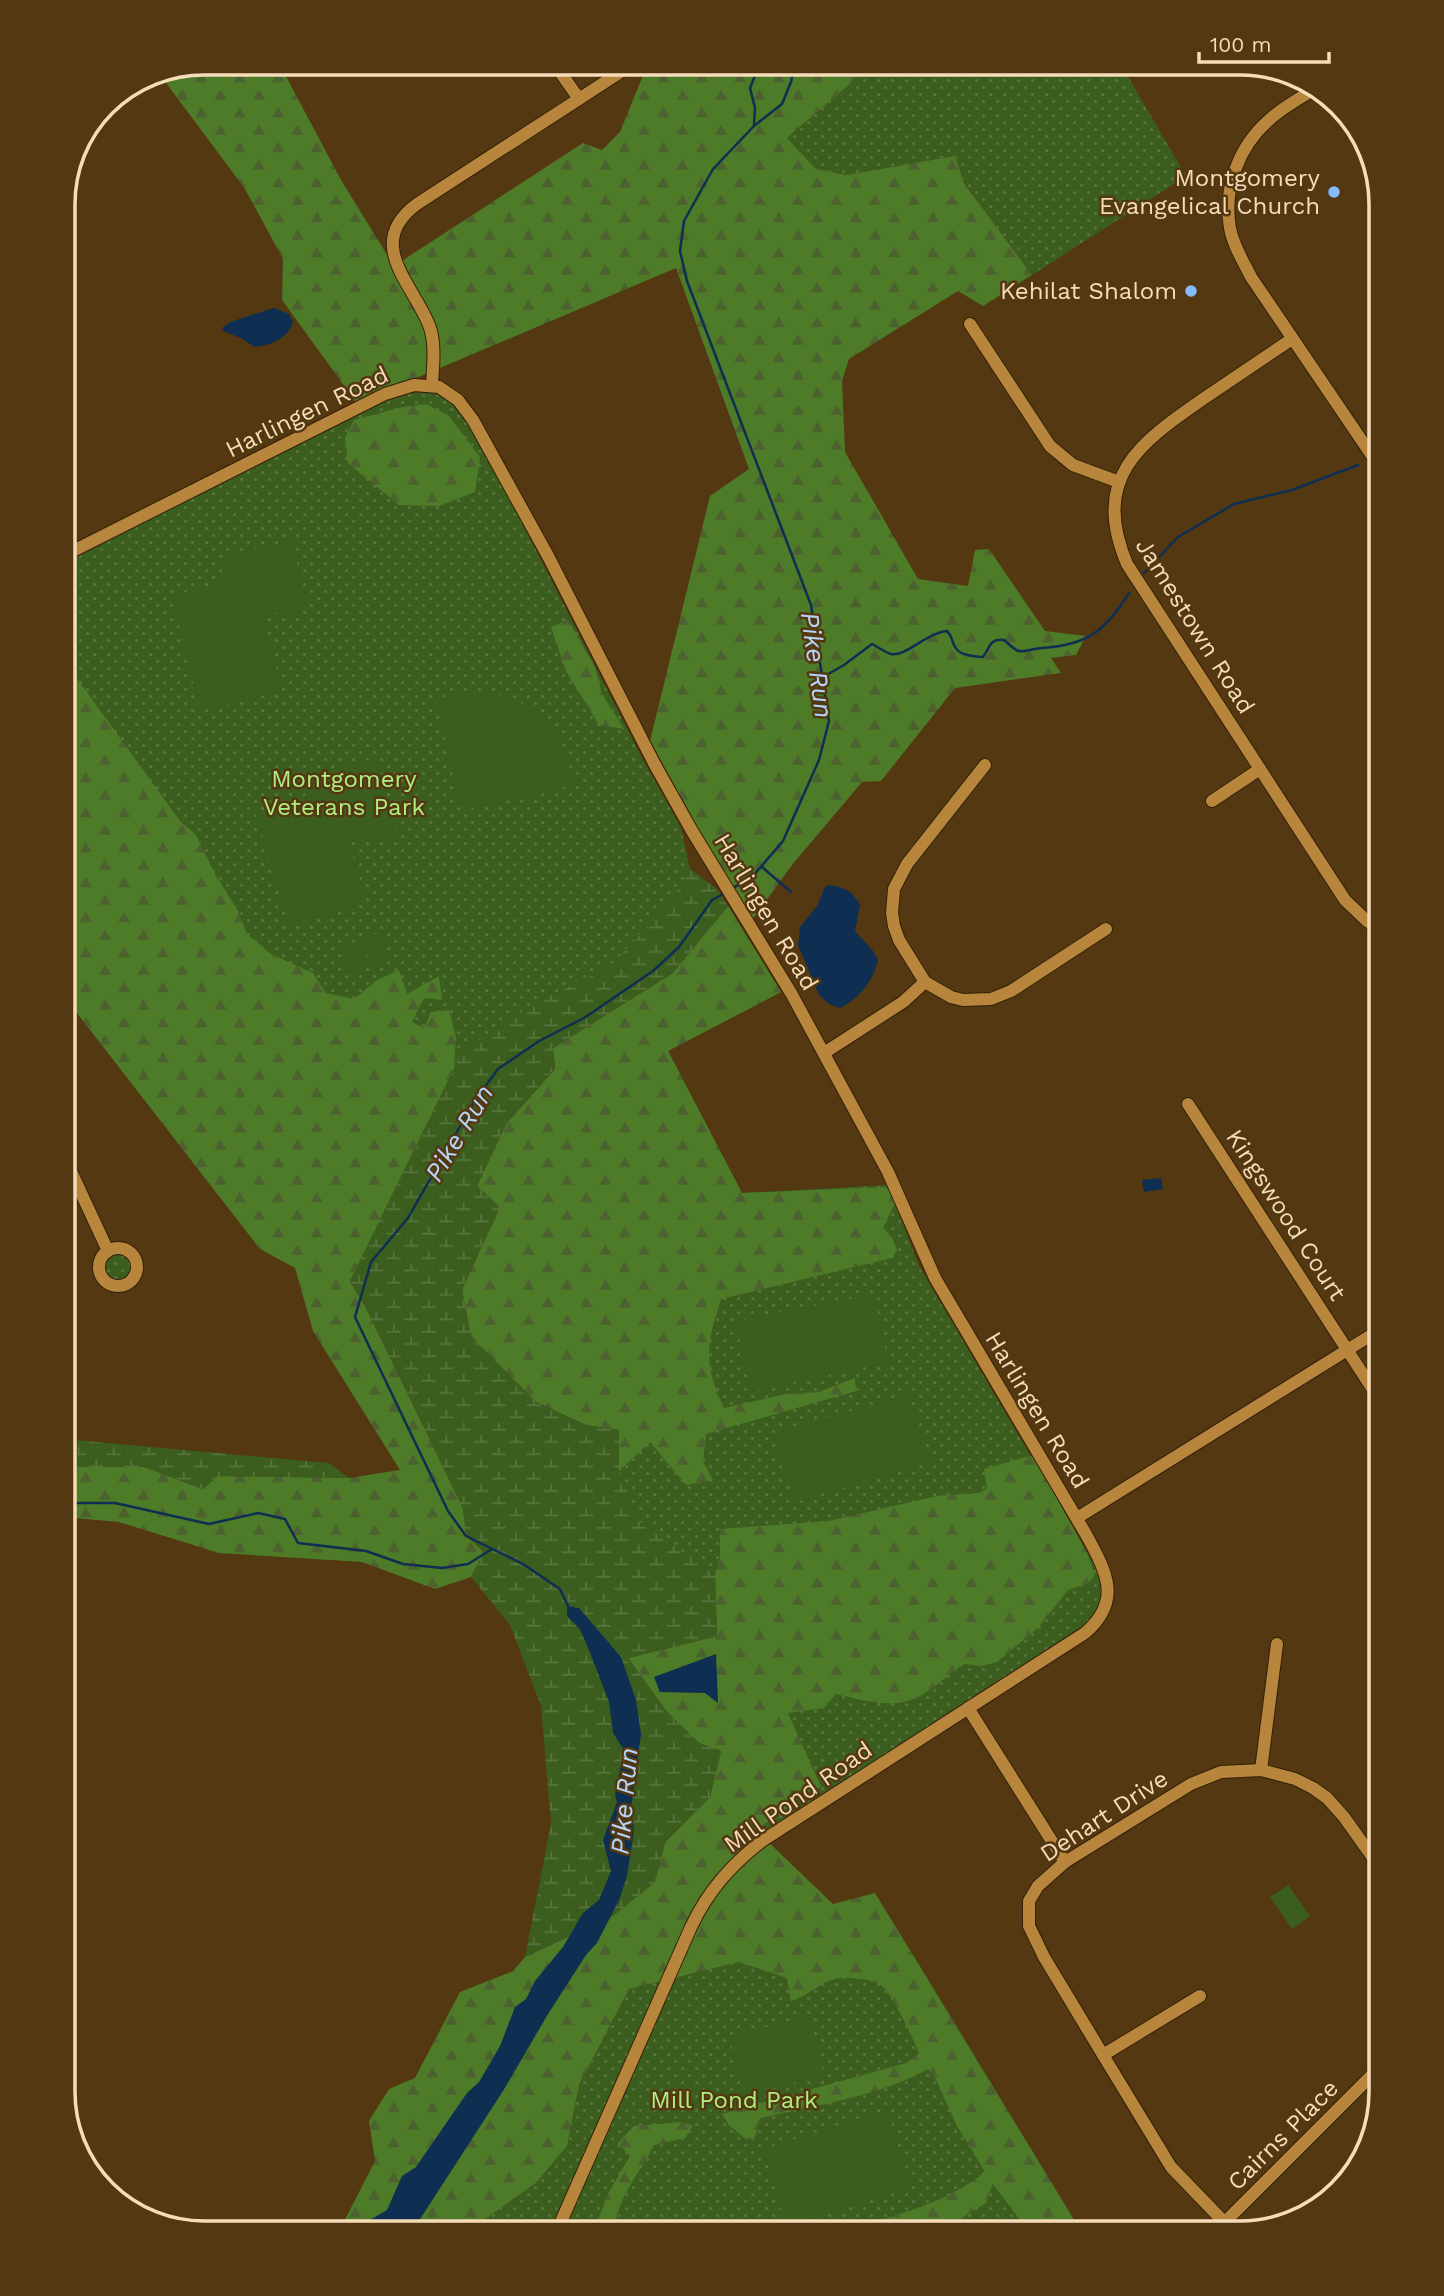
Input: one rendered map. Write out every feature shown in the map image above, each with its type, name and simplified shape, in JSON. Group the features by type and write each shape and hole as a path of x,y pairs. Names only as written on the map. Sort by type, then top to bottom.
{"street":[{"path":"563,75 579,99"},
{"path":"432,385 432,334 396,264 393,244 397,225 417,204 612,75"},
{"path":"1307,95 1269,120 1241,155 1228,202 1230,228 1235,247 1251,277 1369,451"},
{"path":"970,324 1050,446 1073,465 1119,482"},
{"name":"Jamestown Road","path":"1292,339 1152,435 1132,456 1119,482 1115,525 1117,539 1127,564 1345,900 1369,922"},
{"name":"Harlingen Road","path":"76,550 379,397 414,385 432,385 452,394 473,420 543,546 649,754 824,1053 888,1171 935,1278 1077,1518 1369,1337"},
{"path":"985,765 907,864 894,889 894,926 899,940 925,982 963,1000 991,999 1011,991 1106,929"},
{"path":"1212,801 1259,769"},
{"path":"824,1053 880,1018 925,982"},
{"name":"Kingswood Court","path":"1188,1104 1369,1382"},
{"path":"75,1181 108,1251"},
{"name":"Mill Pond Road","path":"562,2220 691,1927 712,1888 738,1860 762,1841 1085,1633 1101,1616 1108,1595 1107,1579 1101,1561 1077,1518"},
{"path":"1261,1770 1277,1644"},
{"path":"968,1708 1065,1862"},
{"name":"Dehart Drive","path":"1223,2221 1171,2167 1102,2055 1044,1957 1029,1926 1029,1900 1038,1886 1065,1862 1191,1784 1222,1772 1261,1770 1295,1779 1327,1798 1369,1852"},
{"path":"1102,2055 1200,1996"},
{"name":"Cairns Place","path":"1225,2221 1369,2078"}],"green space":[{"path":"205,75 285,75 341,180 394,266 583,143 602,150 620,132 643,75 859,76 787,138 816,169 846,175 955,156 964,183 1032,275 983,306 958,291 849,359 842,381 845,452 918,579 968,586 975,550 989,549 1045,631 1086,636 1076,655 1051,658 1061,673 955,688 881,781 862,782 792,865 752,920 650,741 710,496 749,469 676,268 421,376 371,393 356,402 282,300 283,259 245,189 165,81"},
{"path":"859,76 1128,76 1186,176 1032,275 964,182 955,156 847,175 816,169 787,138"},
{"name":"Montgomery Veterans Park","path":"402,394 436,394 450,402 465,419 515,509 643,760 681,828 690,869 669,905 609,967 539,1001 350,1281 260,1249 76,1011 76,557 374,405"},
{"path":"426,404 448,415 480,457 475,492 439,506 399,505 348,463 345,438 354,420 398,408"},
{"path":"291,540 309,610 288,614 263,612 282,691 200,711 172,596 227,582 220,558"},
{"path":"568,620 595,667 602,694 624,729 599,725 566,671 551,627"},
{"path":"76,677 180,821 196,835 215,874 238,911 247,934 271,954 313,973 326,993 354,999 377,980 399,970 407,994 439,976 442,1000 424,998 412,1022 424,1028 431,1012 449,1010 456,1038 454,1068 350,1281 366,1308 463,1508 466,1536 484,1552 471,1577 435,1589 362,1562 219,1553 119,1522 75,1518 75,1467 144,1467 203,1489 217,1476 349,1478 400,1470 313,1331 295,1268 260,1249 76,1011"},
{"path":"486,692 525,705 545,718 562,745 573,785 466,810 460,808 436,699 456,694"},
{"path":"377,757 398,837 373,842 348,838 367,902 290,926 255,813 306,797 301,779"},
{"path":"690,869 717,889 728,906 673,973 553,1048 555,1068 506,1124 477,1186 500,1207 462,1290 471,1337 536,1402 586,1425 619,1430 619,1471 640,1522 715,1575 717,1636 628,1658 667,1712 699,1743 721,1751 710,1797 665,1841 655,1882 614,1915 525,1957 551,1824 541,1706 510,1625 471,1577 484,1551 466,1536 463,1508 366,1308 350,1281 464,1049 539,1001 609,967 669,905"},
{"path":"728,906 781,992 668,1051 742,1193 888,1185 919,1266 1097,1569 1101,1585 1099,1606 1084,1625 761,1835 728,1825 715,1575 640,1522 619,1471 673,973"},
{"path":"728,906 781,992 668,1051 742,1193 886,1187 897,1199 883,1228 891,1236 897,1250 892,1258 721,1299 712,1329 709,1354 713,1378 724,1408 786,1394 819,1392 855,1378 856,1391 706,1434 703,1461 713,1480 686,1485 650,1442 619,1471 619,1430 586,1425 536,1402 471,1337 462,1290 500,1207 477,1186 506,1124 555,1069 553,1048 673,973"},
{"path":"386,933 387,967 368,968 366,935"},
{"path":"362,942 363,975 343,975 341,943"},
{"path":"118,1251 128,1255 132,1265 128,1275 118,1279 108,1275 104,1265 108,1255"},
{"path":"874,1294 888,1362 750,1392 736,1321"},
{"path":"908,1394 931,1462 795,1502 772,1434"},
{"path":"75,1440 329,1463 349,1478 218,1476 203,1489 144,1467 75,1467"},
{"path":"1033,1455 1087,1553 1095,1575 1089,1583 1068,1590 1038,1628 997,1662 981,1666 965,1664 930,1690 907,1701 884,1703 836,1694 824,1708 788,1713 821,1787 809,1791 791,1790 787,1808 753,1832 761,1835 833,1904 875,1893 1075,2221 1021,2221 993,2184 986,2203 958,2221 878,2221 932,2203 985,2172 957,2126 936,2079 928,2069 888,2087 760,2118 755,2137 746,2139 729,2125 722,2114 906,2063 919,2053 892,1998 878,1983 859,1978 834,1979 791,2001 787,1978 739,1962 629,1989 579,2085 567,2146 537,2182 484,2220 345,2220 375,2161 369,2121 389,2089 415,2078 460,1992 513,1971 525,1957 614,1915 655,1882 665,1842 710,1797 721,1751 699,1743 667,1712 628,1658 717,1636 715,1575 720,1559 720,1529 829,1521 937,1496 978,1493 987,1489 984,1469"},
{"path":"1288,1885 1310,1916 1292,1929 1270,1897"},
{"name":"Mill Pond Park","path":"911,1951 1075,2221 484,2220 537,2182 567,2146 579,2085 629,1989 739,1962 787,1978"},
{"path":"809,2016 824,2075 744,2096 729,2036"},
{"path":"887,2110 910,2186 803,2221 784,2221 764,2149"},
{"path":"681,2122 693,2126 685,2138 654,2145 623,2199 616,2220 598,2220 609,2192 630,2156 618,2143 634,2126"}],"water":[{"path":"274,308 289,314 293,322 283,337 272,343 255,347 223,331 222,328 230,322"},
{"path":"829,885 848,890 857,900 860,905 855,931 878,960 865,988 840,1008 829,1004 819,995 798,945 800,927 817,906 825,887"},
{"path":"1161,1178 1163,1189 1144,1192 1142,1180"},
{"path":"567,1606 579,1608 621,1657 636,1700 641,1734 631,1809 634,1831 627,1876 619,1900 597,1943 586,1955 548,2014 503,2091 419,2220 370,2220 387,2210 402,2176 416,2167 467,2093 479,2082 500,2046 515,2007 526,1999 535,1981 563,1947 583,1913 599,1900 611,1871 603,1840 617,1802 615,1795 624,1750 613,1733 609,1702 580,1629 567,1616"},
{"path":"716,1654 718,1703 705,1693 660,1692 654,1677"}],"waterway":[{"path":"754,124 755,108 750,88 755,76"},
{"name":"Pike Run","path":"733,888 753,876 783,841 819,760 829,721 811,605 687,281 680,251 684,221 713,169 754,126 782,104 792,76"},
{"path":"1144,573 1178,537 1234,504 1292,490 1358,465"},
{"path":"823,677 872,644 897,654 931,636 947,631 957,650 963,654 983,657 990,644 999,640 1004,640 1021,652 1072,643 1094,634 1112,617 1129,593"},
{"path":"762,867 791,892"},
{"name":"Pike Run","path":"569,1608 560,1589 523,1564 466,1536 448,1511 355,1317 371,1262 408,1218 475,1100 498,1069 539,1041 584,1018 653,971 679,947 712,900 725,893"},
{"path":"75,1503 115,1503 209,1524 258,1513 285,1519 298,1543 366,1551 403,1564 442,1568 468,1564 492,1549"}],"place":[{"name":"Montgomery Evangelical Church","path":"1334,192"},
{"name":"Kehilat Shalom","path":"1191,291"}]}
